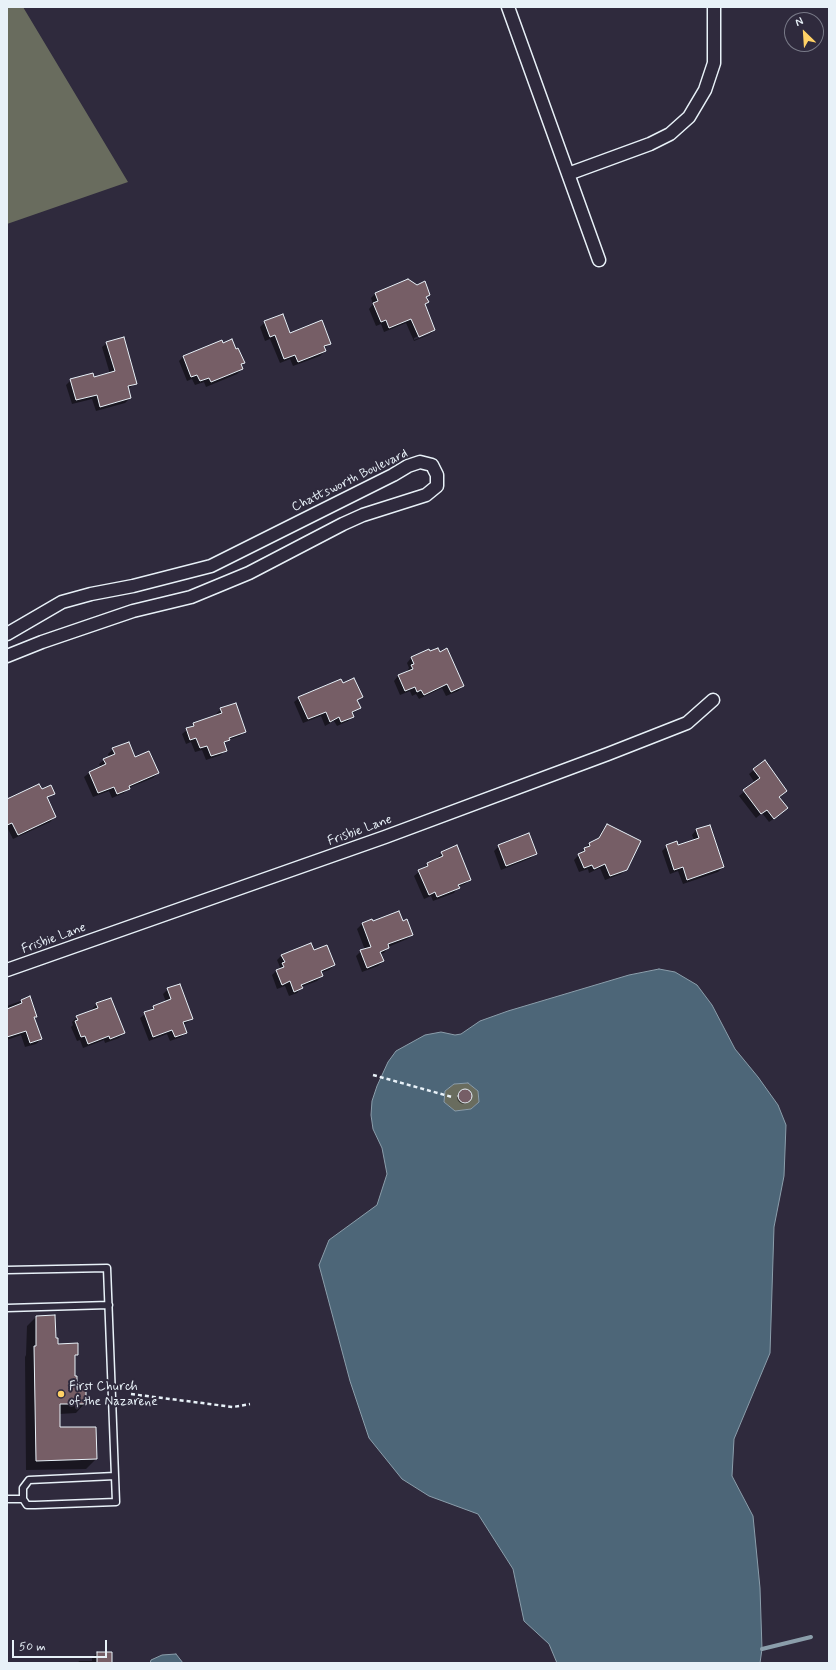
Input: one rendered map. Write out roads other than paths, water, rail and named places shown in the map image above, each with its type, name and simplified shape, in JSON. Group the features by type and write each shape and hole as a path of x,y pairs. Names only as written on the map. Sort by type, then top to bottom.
{"street":[{"path":"508,7 599,260"},
{"path":"568,174 650,144 670,134 689,117 704,90 714,64 714,7"},
{"name":"Chattsworth Boulevard","path":"7,634 62,602 91,594 133,586 210,566 393,475 408,466 420,462 432,465 437,475 437,486 426,495 363,515 236,579 192,597 134,611 42,642 7,656"},
{"name":"Frisbie Lane","path":"7,970 392,834 687,723 713,700"}],"lane":[{"path":"7,1270 107,1268 109,1306 116,1502 28,1505 23,1499 23,1488 29,1480 115,1476"},
{"path":"7,1308 109,1306"},
{"path":"7,1499 23,1499"}],"water":[{"path":"659,969 675,972 697,985 712,1005 735,1049 778,1105 786,1125 784,1176 774,1227 770,1353 734,1439 732,1476 753,1516 760,1588 762,1649 760,1663 557,1663 549,1644 524,1621 513,1569 478,1514 429,1496 402,1479 369,1438 350,1381 319,1265 329,1240 377,1205 387,1174 382,1148 373,1129 371,1115 372,1101 388,1062 396,1051 425,1035 441,1032 455,1035 461,1034 480,1021 508,1011 629,975","holes":["468,1083 478,1091 479,1102 471,1109 455,1111 444,1102 445,1091 454,1084"]},
{"path":"176,1654 183,1663 150,1663 151,1660 162,1655"}],"waterway":[{"path":"762,1649 811,1637"}],"place":[{"name":"First Church of the Nazarene","path":"61,1394"}]}
